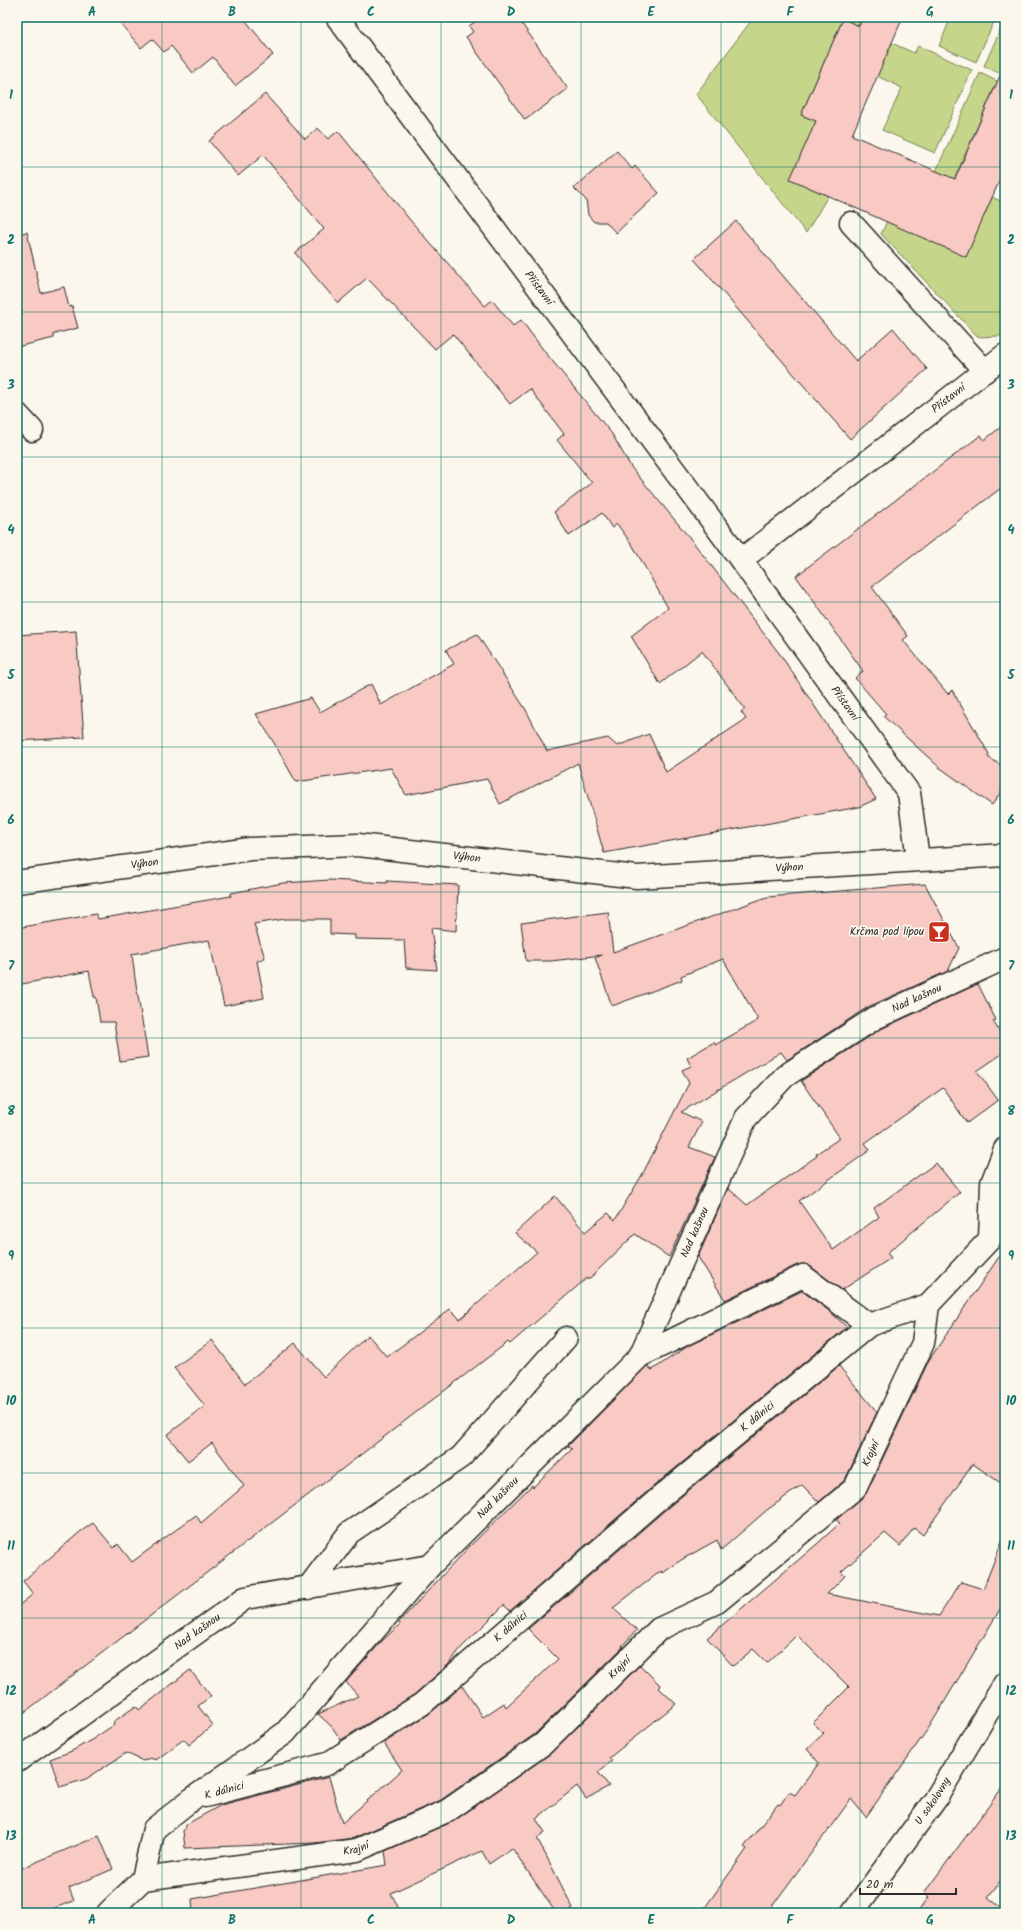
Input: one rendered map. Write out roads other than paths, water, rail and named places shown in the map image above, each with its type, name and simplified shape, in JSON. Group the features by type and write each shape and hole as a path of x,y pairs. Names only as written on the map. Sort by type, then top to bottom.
{"street":[{"name":"Přístavní","path":"337,17 740,560 909,793 918,860"},
{"path":"851,224 985,370"},
{"name":"Přístavní","path":"740,560 1005,355"},
{"path":"17,414 32,430"},
{"name":"Výhon","path":"17,882 250,849 358,845 636,877 1005,855"},
{"name":"Nad kašnou","path":"192,1799 285,1733 430,1566 640,1356 746,1118 785,1076 875,1018 1005,958"},
{"path":"928,1305 998,1233 992,1183 1005,1149"},
{"path":"640,1356 803,1276 869,1325"},
{"name":"K dálnici","path":"143,1879 154,1829 192,1799 327,1764 422,1704 657,1500 869,1325 928,1305"},
{"name":"Krajní","path":"143,1879 357,1850 447,1811 543,1744 658,1629 717,1602 855,1488 923,1343 928,1305"},
{"path":"308,1588 349,1533 461,1457 566,1338"},
{"name":"Nad kašnou","path":"17,1761 245,1598 430,1566"},
{"name":"U sokolovny","path":"852,1913 935,1800 1005,1683"},
{"path":"108,1913 143,1879"}],"place":[{"name":"Krčma pod lípou","path":"939,932"}]}
